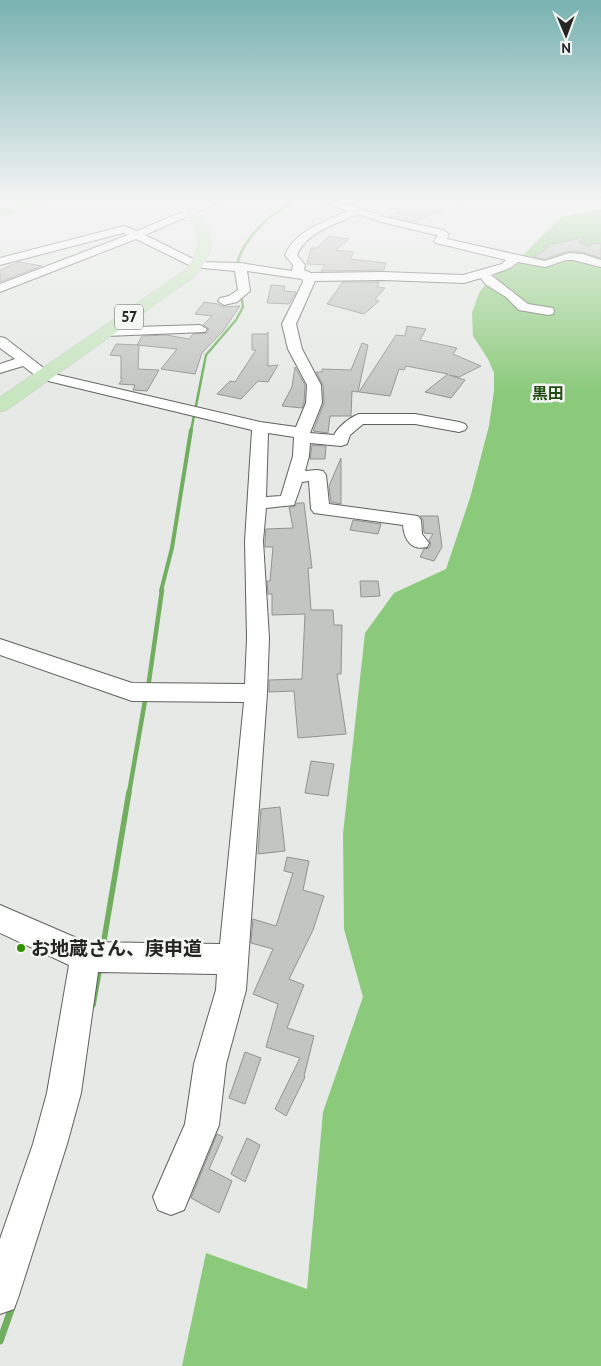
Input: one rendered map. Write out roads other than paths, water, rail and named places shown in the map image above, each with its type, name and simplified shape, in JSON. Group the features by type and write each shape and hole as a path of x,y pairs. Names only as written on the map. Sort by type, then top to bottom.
{"main road":[{"name":"57","path":"0,406 189,274 197,266"}],"street":[{"path":"0,288 58,266"},
{"path":"227,266 307,276 464,279 486,278 506,266"},
{"path":"224,301 241,294 244,283 237,266"},
{"path":"258,503 288,500 301,456 302,435 314,403 314,385 295,349 289,324 309,282 307,276 298,271 299,266"},
{"path":"265,271 270,284"},
{"path":"486,278 510,294 524,307 548,312"},
{"path":"106,332 200,329"},
{"path":"0,341 23,361 45,376 260,427 302,435 341,441 342,434 359,419 415,420 459,427"},
{"path":"0,369 23,361"},
{"path":"171,1197 202,1125 210,1064 231,990 256,692 258,638 254,542 258,503 256,471 260,427"},
{"path":"294,478 317,475 320,509 412,520 413,535 420,543"},
{"path":"0,647 143,692 256,692"},
{"path":"0,919 99,957 233,959"},
{"path":"0,1295 50,1144 99,957"}],"waterway":[{"path":"191,431 206,355 236,320 243,307 241,294"},
{"path":"161,591 172,548 191,430"},
{"path":"148,688 162,590"},
{"path":"129,793 146,695"},
{"path":"103,946 129,792"},
{"path":"93,1005 100,966"},
{"path":"0,1341 12,1307"}],"place":[{"name":"お地蔵さん、庚申道","path":"21,948"}],"district":[{"name":"黒田","path":"548,393"}]}
